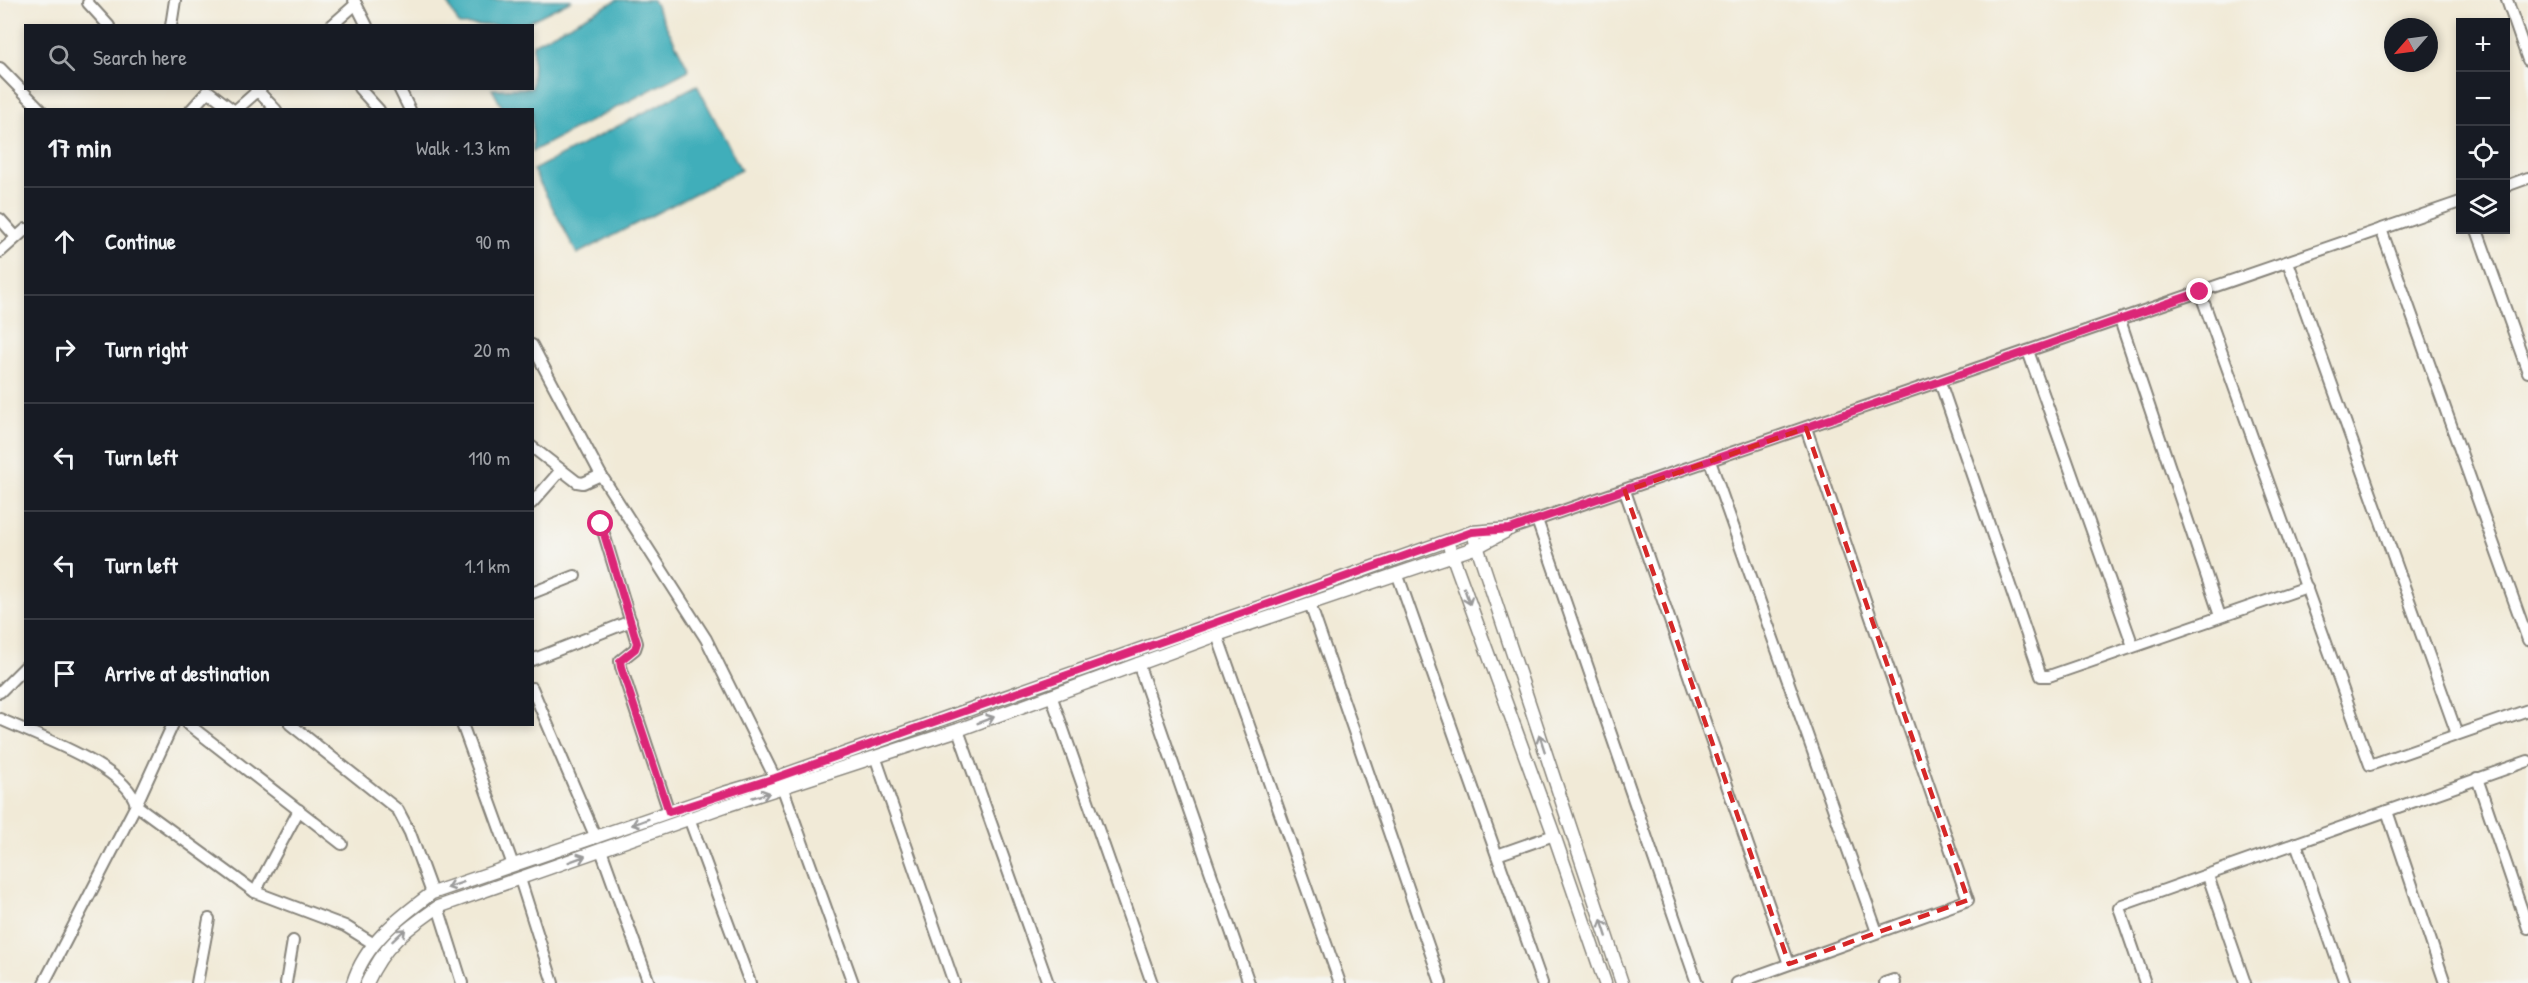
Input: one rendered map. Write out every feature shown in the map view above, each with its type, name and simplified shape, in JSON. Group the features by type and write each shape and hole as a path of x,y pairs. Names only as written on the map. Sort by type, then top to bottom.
{"street":[{"path":"171,24 175,0"},
{"path":"2507,0 2528,60"},
{"path":"333,24 355,2 366,24"},
{"path":"88,3 107,24"},
{"path":"0,68 39,108"},
{"path":"237,108 257,90"},
{"path":"259,90 274,108"},
{"path":"361,90 377,108"},
{"path":"400,90 409,108"},
{"path":"193,108 208,91 232,108"},
{"path":"2510,184 2525,178"},
{"path":"367,983 376,962 399,934 438,907 689,818 876,759 1217,634 1477,547 1510,529 2456,203"},
{"path":"0,219 16,237"},
{"path":"2381,230 2528,639"},
{"path":"0,252 24,231"},
{"path":"2478,234 2528,372"},
{"path":"2288,262 2457,734"},
{"path":"2200,292 2370,765 2528,710"},
{"path":"2120,320 2220,616"},
{"path":"534,349 601,475 706,639 775,778"},
{"path":"2028,351 2133,646"},
{"path":"1940,382 2041,676 2049,676 2307,588"},
{"path":"1737,983 1968,900 1806,428"},
{"path":"534,449 577,482 583,483 601,475"},
{"path":"1710,461 1877,932"},
{"path":"534,501 561,470"},
{"path":"1625,491 1789,964"},
{"path":"1537,520 1697,983"},
{"path":"601,524 637,643 635,649 620,661 621,667 669,812"},
{"path":"353,983 374,944 397,919 432,893 775,778 1472,532 1510,529"},
{"path":"1472,532 1622,983"},
{"path":"1447,541 1605,983"},
{"path":"1397,573 1542,983"},
{"path":"534,591 575,576"},
{"path":"1310,604 1441,983"},
{"path":"534,659 631,621"},
{"path":"1217,634 1340,983"},
{"path":"1138,663 1250,983"},
{"path":"1090,667 1095,679"},
{"path":"0,692 24,668"},
{"path":"534,693 596,838"},
{"path":"1051,695 1152,983"},
{"path":"0,718 102,767 134,794 136,806 255,892 345,926 374,944"},
{"path":"44,983 136,806 171,726"},
{"path":"191,726 342,844"},
{"path":"293,726 398,810 410,833 432,893"},
{"path":"463,726 513,865"},
{"path":"958,730 1048,983"},
{"path":"876,759 954,983"},
{"path":"2145,983 2119,908 2528,761"},
{"path":"2477,778 2528,928"},
{"path":"783,789 853,983"},
{"path":"255,892 299,810"},
{"path":"2387,811 2445,983"},
{"path":"689,818 750,983"},
{"path":"1497,855 1554,835"},
{"path":"2296,843 2345,983"},
{"path":"601,850 649,983"},
{"path":"549,853 555,867"},
{"path":"2208,876 2245,983"},
{"path":"520,879 553,983"},
{"path":"438,907 462,983"},
{"path":"197,983 209,919"},
{"path":"286,983 293,941"},
{"path":"1884,983 1894,980 1895,983"}],"highlighted area":[{"path":"1806,428 1968,900 1789,964 1625,491"}],"water":[{"path":"446,0 572,0 524,24 458,24"},
{"path":"617,0 653,0 689,70 534,150 534,108 502,108 493,90 534,90 534,43"},
{"path":"697,85 741,170 577,254 534,169"}],"route":[{"path":"601,524 637,643 635,649 620,661 621,667 669,812 775,778 1472,532 1510,529 2200,292"}]}
